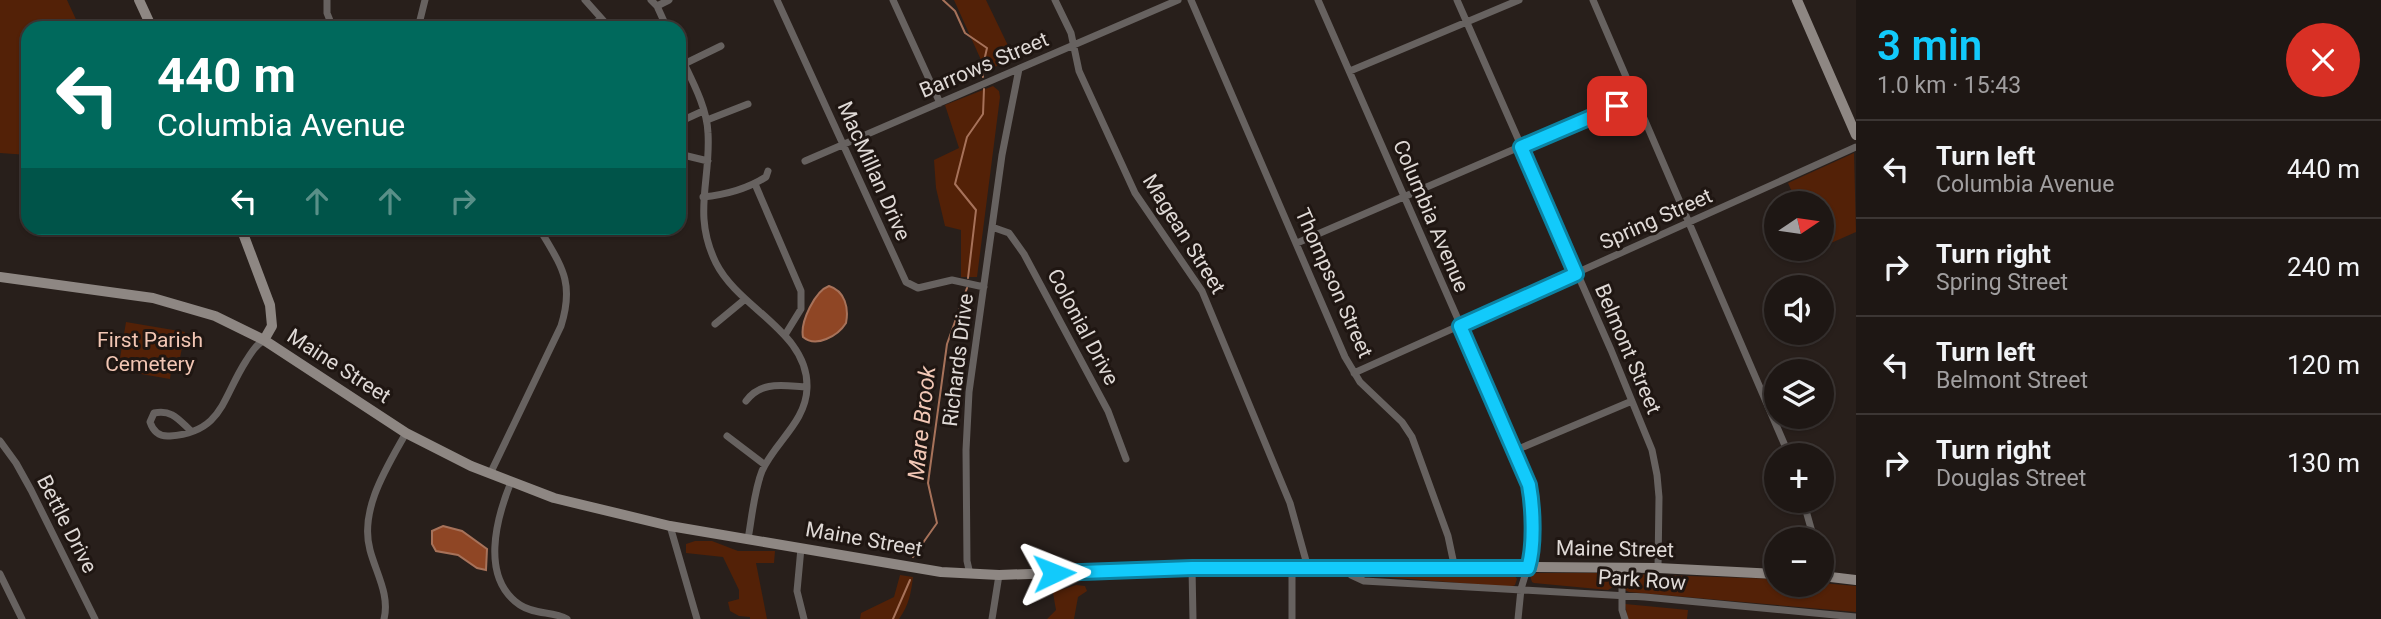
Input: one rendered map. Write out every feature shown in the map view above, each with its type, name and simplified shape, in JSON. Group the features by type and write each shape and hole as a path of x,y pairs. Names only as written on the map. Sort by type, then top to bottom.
{"street":[{"path":"139,0 149,21"},
{"path":"327,0 330,21"},
{"path":"420,21 425,0"},
{"path":"584,0 601,20"},
{"path":"663,21 654,3 668,0"},
{"name":"MacMillan Drive","path":"777,0 906,282 918,288 952,280 984,287"},
{"path":"893,0 940,103"},
{"name":"Magean Street","path":"1055,0 1068,24 1080,71 1135,193 1202,291 1290,503 1308,568"},
{"name":"Barrows Street","path":"805,162 1178,0"},
{"name":"Thompson Street","path":"1191,0 1354,373 1402,422 1412,437 1448,536 1455,569"},
{"name":"Columbia Avenue","path":"1318,0 1525,472 1531,498 1530,559 1521,589 1518,619"},
{"name":"Belmont Street","path":"1457,0 1652,450 1657,475 1658,568"},
{"path":"1350,71 1520,0"},
{"path":"1593,0 1784,443"},
{"path":"1797,0 1856,135"},
{"path":"686,63 721,46"},
{"path":"686,69 707,120 708,160 703,197 711,251 726,280 744,300 785,335 800,356 805,371 807,387 802,411 765,465 748,539"},
{"name":"Richards Drive","path":"970,574 967,561 967,411 1008,118 1018,69"},
{"path":"1297,243 1635,97"},
{"path":"707,120 748,104"},
{"path":"686,118 703,111"},
{"name":"Spring Street","path":"1354,373 1856,146"},
{"path":"686,155 708,160"},
{"path":"703,197 738,191 766,177 768,171"},
{"path":"755,184 801,291 801,309 785,335"},
{"name":"Colonial Drive","path":"992,227 1009,233 1024,254 1108,411 1126,459"},
{"path":"191,431 170,413 162,411 154,414 150,422 158,434 165,437 191,431 208,425 214,419 237,374 272,326 270,304 244,235"},
{"path":"490,474 561,326 568,302 562,271 544,235"},
{"name":"Maine Street","path":"0,277 121,293 169,302 215,316 264,340 406,433 490,474 574,504 670,526 941,572 999,575 1192,568 1349,567 1658,568 1764,573"},
{"path":"715,324 744,300"},
{"path":"746,401 755,391 767,386 807,387"},
{"path":"1516,450 1632,401"},
{"path":"384,619 385,597 369,550 368,519 382,481 406,433"},
{"path":"727,436 765,465"},
{"name":"Bettle Drive","path":"2,446 31,490 95,619"},
{"path":"511,482 496,536 498,574 510,596 520,605 567,619"},
{"path":"670,526 697,619"},
{"path":"802,548 797,591 804,619"},
{"name":"Park Row","path":"1349,567 1351,575 1364,581 1621,596 1856,617"},
{"path":"1192,568 1193,619"},
{"path":"1292,568 1292,619"},
{"path":"1622,568 1621,596 1625,619"},
{"path":"0,574 22,619"},
{"path":"992,619 999,575"},
{"path":"1834,577 1856,580"}],"green space":[{"path":"0,0 67,0 77,21 21,21 21,154 0,153"},
{"path":"954,0 986,0 1014,58 986,71"},
{"path":"993,86 999,91 1000,97 977,277 961,277 961,230 945,226 936,188 934,160 959,148 945,105"},
{"path":"1854,153 1856,232 1834,242 1834,191 1792,191 1788,183"},
{"name":"First Parish Cemetery","path":"126,322 185,332 180,358 173,357 170,379 118,370"},
{"path":"712,541 738,551 775,551 774,563 756,563 767,619 750,619 730,611 728,602 739,599 739,590 723,557 686,553 686,544"},
{"path":"1510,573 1517,579 1511,587 1359,575"},
{"path":"1536,573 1611,573 1614,578 1613,587 1608,590 1534,583 1530,576"},
{"path":"1630,574 1764,579 1764,597 1834,597 1834,584 1856,586 1856,612 1629,592 1625,590 1624,581"},
{"path":"900,575 913,577 909,599 899,619 860,619 861,613 894,597"},
{"path":"1076,585 1085,586 1087,591 1078,597 1074,619 1047,619 1056,610 1053,593 1055,589 1061,590"},
{"path":"1625,604 1688,610 1687,619 1628,619"}],"shaded area":[{"path":"829,286 839,292 845,301 846,323 826,339 808,340 803,337 806,316 814,300"},
{"path":"443,526 462,531 487,549 486,570 477,568 458,555 436,551 432,544 432,531"}],"waterway":[{"name":"Mare Brook","path":"943,0 955,11 965,33 987,48 983,77"},
{"name":"Mare Brook","path":"968,278 976,210 955,184 967,137 983,114 984,89"},
{"name":"Mare Brook","path":"913,557 937,523 928,483 947,344 967,288"},
{"name":"Mare Brook","path":"893,619 910,580"}],"route":[{"path":"1054,573 1192,568 1528,568 1532,510 1529,485 1460,326 1576,274 1521,147 1617,106"}]}
